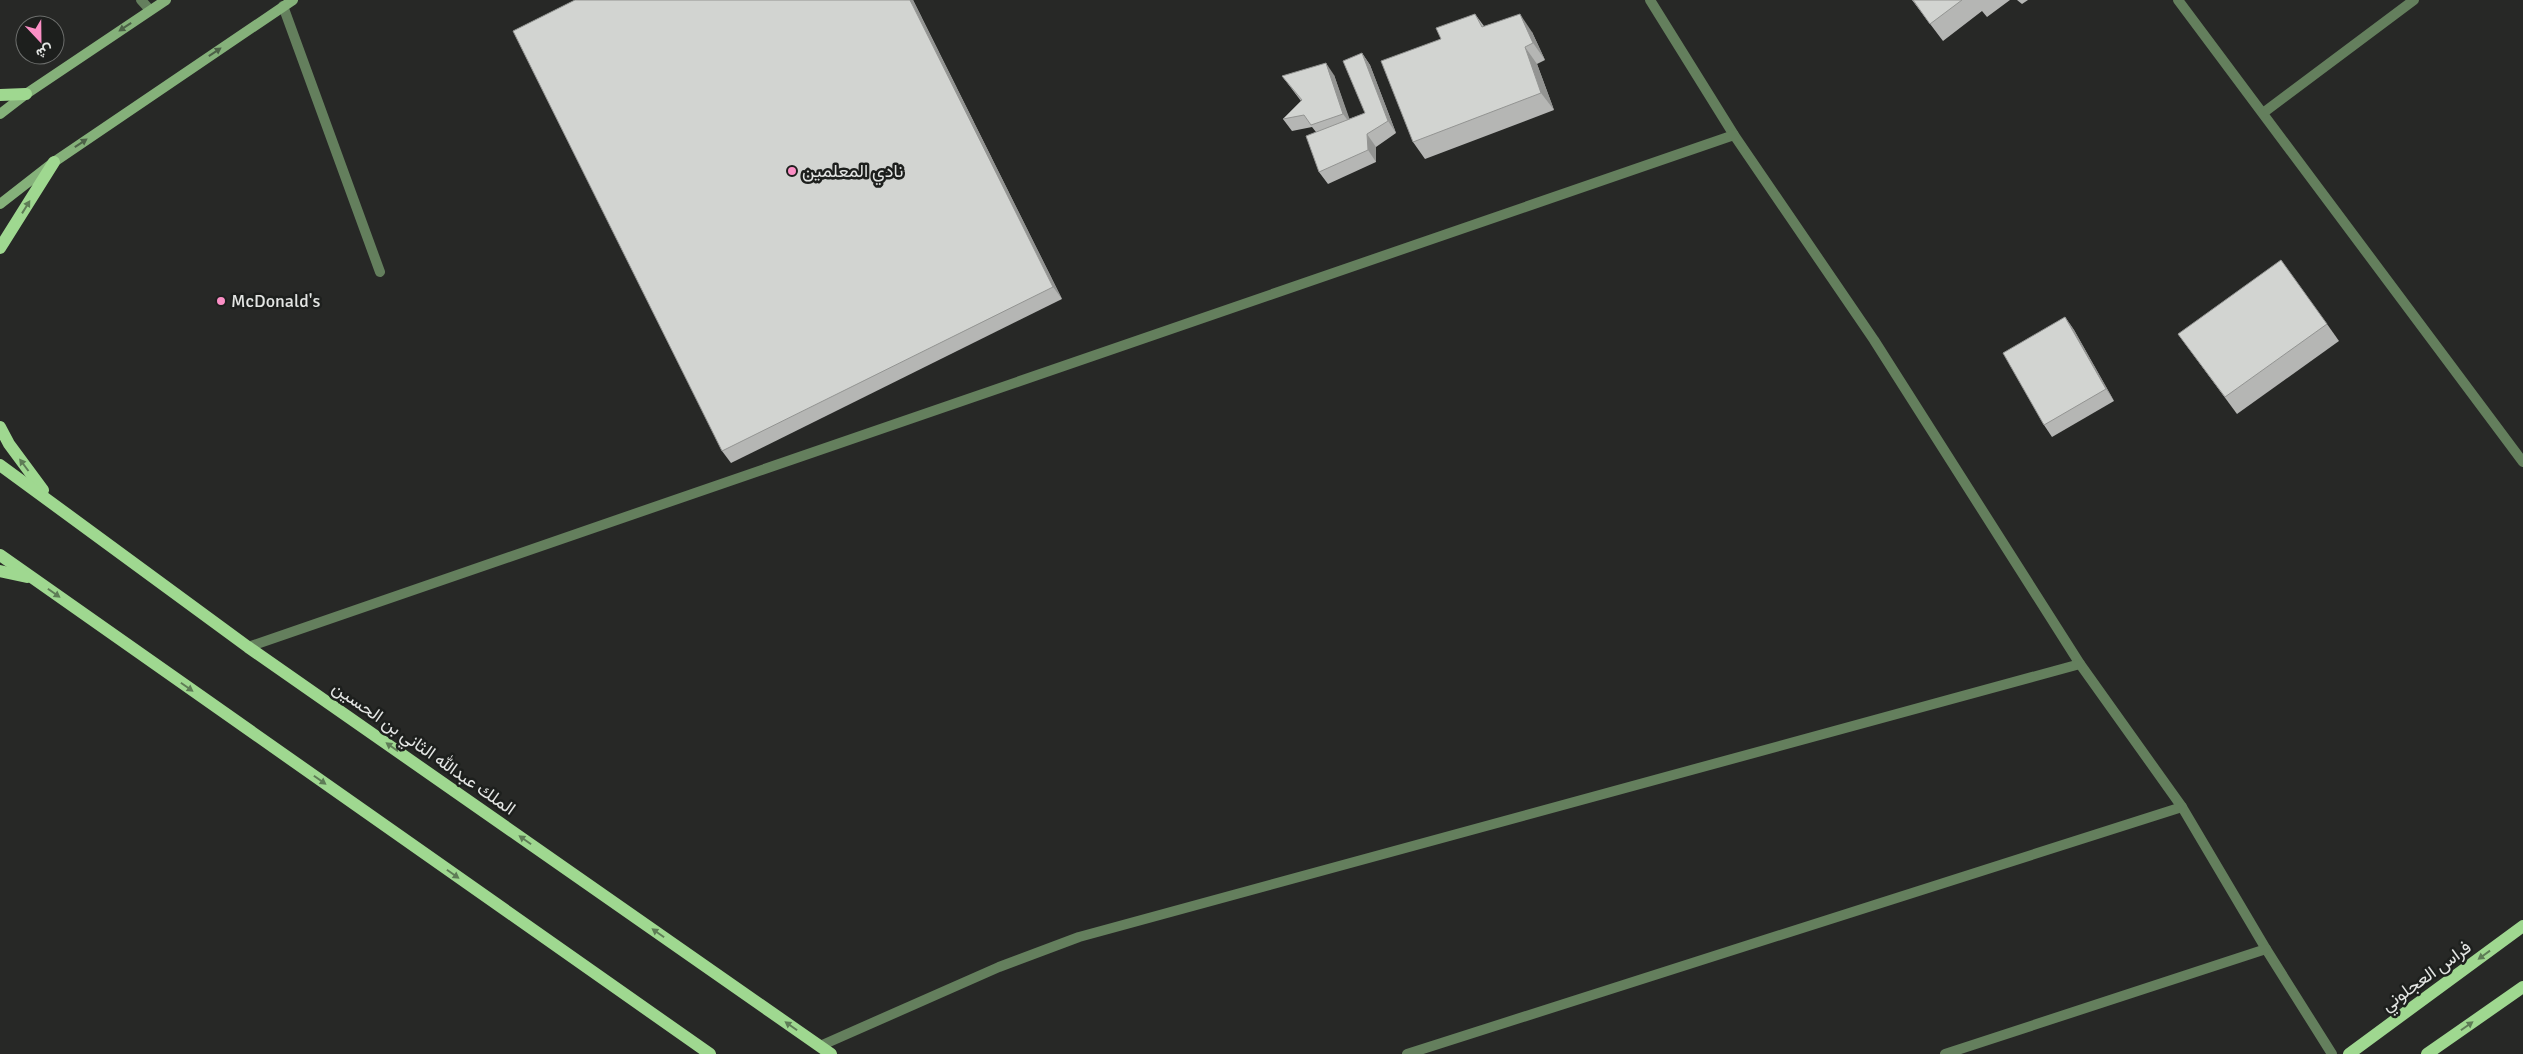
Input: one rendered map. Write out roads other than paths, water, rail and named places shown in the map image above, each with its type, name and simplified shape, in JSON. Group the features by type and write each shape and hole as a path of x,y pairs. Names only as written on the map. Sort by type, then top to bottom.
{"main road":[{"path":"0,114 26,94 166,0"},
{"path":"0,204 54,162 293,0"},
{"path":"0,95 26,94"},
{"path":"0,248 54,162"},
{"path":"0,427 8,444 50,500"},
{"name":"الملك عبدالله الثاني بن الحسين","path":"0,465 248,647 831,1054"},
{"path":"0,555 710,1054"},
{"path":"0,571 33,578"},
{"name":"فراس العجلوني","path":"2349,1054 2523,926"},
{"path":"2427,1054 2523,987"}],"street":[{"path":"141,0 150,10"},
{"path":"1650,0 1734,135 1874,340 2080,664 2182,807 2266,949 2332,1054"},
{"path":"2178,0 2523,462"},
{"path":"2262,113 2414,0"},
{"path":"283,6 380,272"},
{"path":"248,647 1734,135"},
{"path":"820,1046 999,967 1079,937 2080,664"},
{"path":"1408,1054 2182,807"},
{"path":"1945,1054 2266,949"}],"place":[{"name":"نادي المعلمين","path":"792,171"},
{"name":"McDonald's","path":"221,301"}]}
